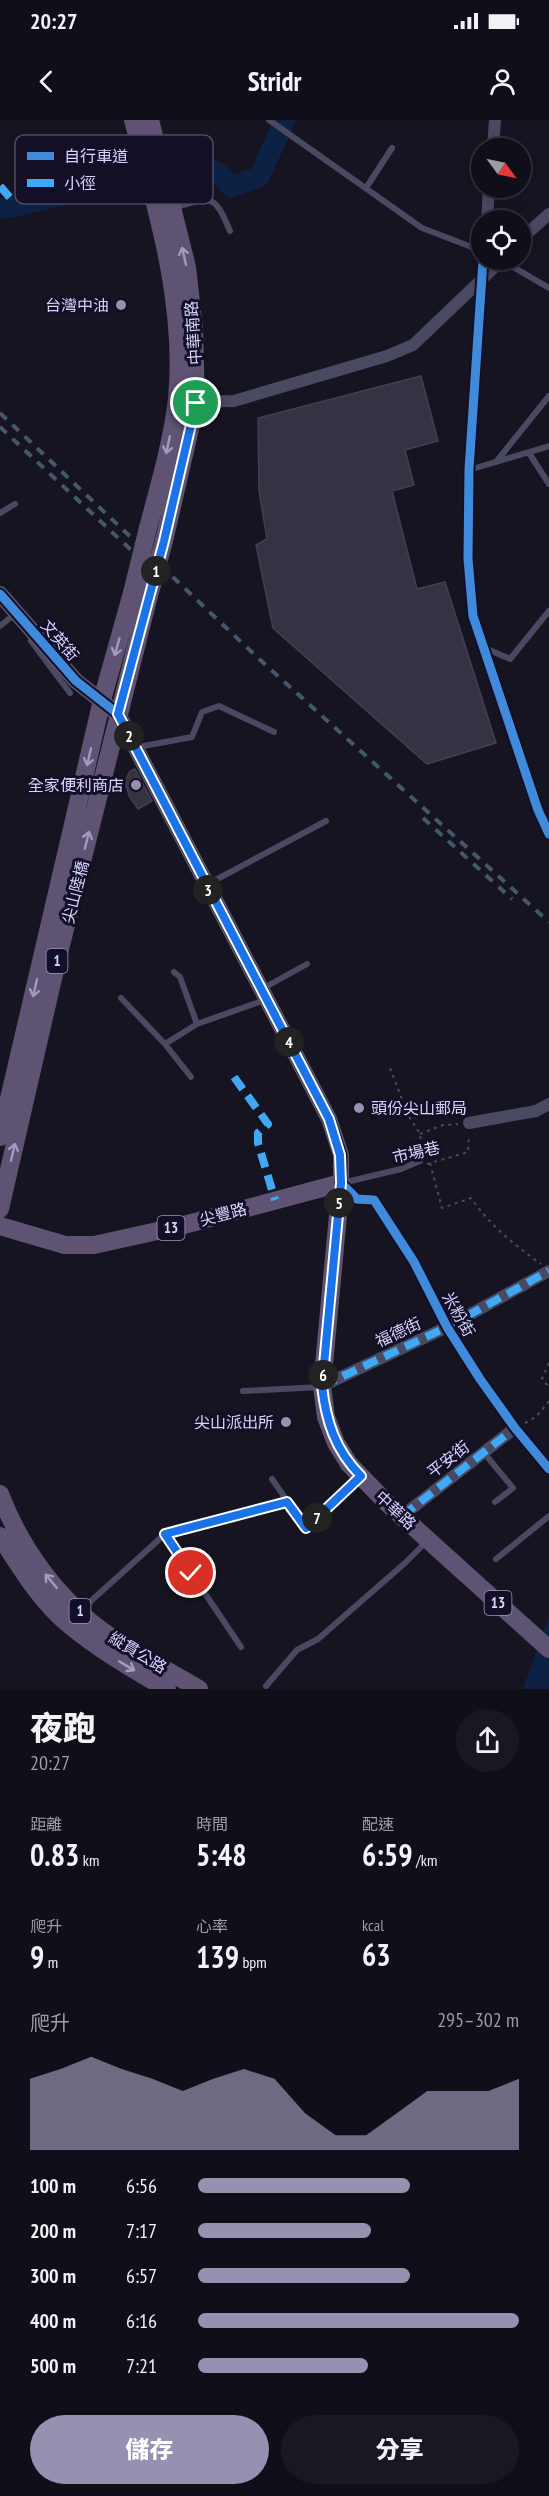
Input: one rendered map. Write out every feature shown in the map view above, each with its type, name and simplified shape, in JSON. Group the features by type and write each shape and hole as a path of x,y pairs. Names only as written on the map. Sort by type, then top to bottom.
{"main road":[{"name":"1","path":"133,120 140,135"},
{"name":"1","path":"150,120 151,135"},
{"name":"中華南路","path":"102,700 132,593 177,400 182,299 166,204"},
{"name":"中華南路","path":"118,714 164,541 196,403 195,329 182,299"},
{"name":"尖山陸橋","path":"0,1137 102,700"},
{"name":"尖山陸橋","path":"0,1209 118,714"},
{"name":"尖豐路","path":"0,1226 65,1245 94,1245 180,1226 341,1183"},
{"name":"中華路","path":"341,1183 322,1386 326,1417 336,1443 349,1464 402,1516 549,1649"},
{"name":"縱貫公路","path":"0,1494 11,1523 46,1575 80,1611 108,1634 199,1689"},
{"name":"縱貫公路","path":"0,1536 25,1575 65,1622 122,1663 166,1689"}],"street":[{"path":"494,138 495,120"},
{"path":"531,230 549,214"},
{"path":"482,270 469,470 468,559 473,616 538,810 549,834"},
{"path":"177,400 196,403 234,401 387,356 413,345 492,270"},
{"name":"文英街","path":"0,594 76,681 102,700"},
{"name":"中華路","path":"102,700 118,714 329,1119 340,1155 341,1183"},
{"path":"469,1123 536,1111 549,1104"},
{"name":"米粉街","path":"341,1183 357,1199 374,1200 414,1262 447,1326 515,1428 549,1469"},
{"name":"福德街","path":"322,1386 447,1326 549,1270"},
{"name":"平安街","path":"402,1516 515,1428"}],"lane":[{"path":"271,121 422,228 471,247"},
{"path":"366,188 392,147"},
{"path":"213,201 221,208 231,231"},
{"path":"518,270 549,288"},
{"path":"496,462 549,396"},
{"path":"544,403 549,409"},
{"path":"469,470 549,446"},
{"path":"529,453 549,484"},
{"path":"0,513 15,504"},
{"path":"483,647 510,659 549,611"},
{"path":"0,626 16,613"},
{"path":"16,613 17,622 70,693"},
{"path":"135,748 192,737 202,711 219,706 274,732"},
{"path":"206,885 326,821"},
{"path":"165,1044 197,1024 264,994 307,964"},
{"path":"174,972 180,977 197,1024"},
{"path":"121,998 165,1044 191,1077"},
{"name":"市場巷","path":"341,1183 401,1169 420,1161"},
{"path":"243,1390 322,1386"},
{"path":"484,1453 513,1488 495,1502"},
{"path":"272,1479 306,1528 361,1476"},
{"path":"80,1611 165,1534 287,1502"},
{"path":"496,1559 549,1516"},
{"path":"165,1534 241,1647"},
{"path":"266,1686 297,1650 318,1639 405,1563 428,1539"}],"path":[{"path":"390,1068 408,1115 420,1134 423,1152 420,1161"},
{"path":"420,1134 443,1125 469,1123"},
{"path":"430,1163 442,1208 471,1198 486,1219 514,1245 549,1270"},
{"path":"549,1364 542,1378 549,1387"},
{"path":"515,1428 536,1416 549,1401"}],"water":[{"path":"549,1616 549,1689 523,1689"}],"building":[{"path":"421,376 438,441 405,450 414,485 392,491 417,589 445,582 496,743 427,764 273,628 256,545 267,539 259,491 258,418"},
{"name":"全家便利商店","path":"135,769 152,801 138,809 129,796 125,781 130,771"}],"waterway":[{"path":"213,170 222,176 231,187 259,177 285,120"},
{"path":"0,208 25,204"}],"railway":[{"path":"0,413 257,657 549,922"},
{"path":"0,427 162,579"},
{"path":"423,818 512,899"}],"marked path":[{"path":"0,186 11,199"},
{"path":"234,1077 268,1124 258,1133 258,1143 275,1200"},
{"path":"322,1386 447,1327 549,1271"},
{"path":"402,1516 515,1428"}],"cycle path":[{"path":"482,270 469,469 468,559 473,616 538,810 549,834"},
{"path":"0,594 76,681 118,714 329,1119 341,1155 341,1183 357,1199 374,1200 414,1262 447,1327 480,1379 515,1428 549,1469"}],"place":[{"name":"台灣中油","path":"121,305"},
{"name":"全家便利商店","path":"136,785"},
{"name":"頭份尖山郵局","path":"359,1108"},
{"name":"尖山派出所","path":"286,1422"}],"route":[{"path":"191,1573 165,1534 287,1502 306,1528 361,1476 349,1464 336,1443 326,1417 322,1386 342,1167 329,1119 118,714 164,541 196,403"}]}
